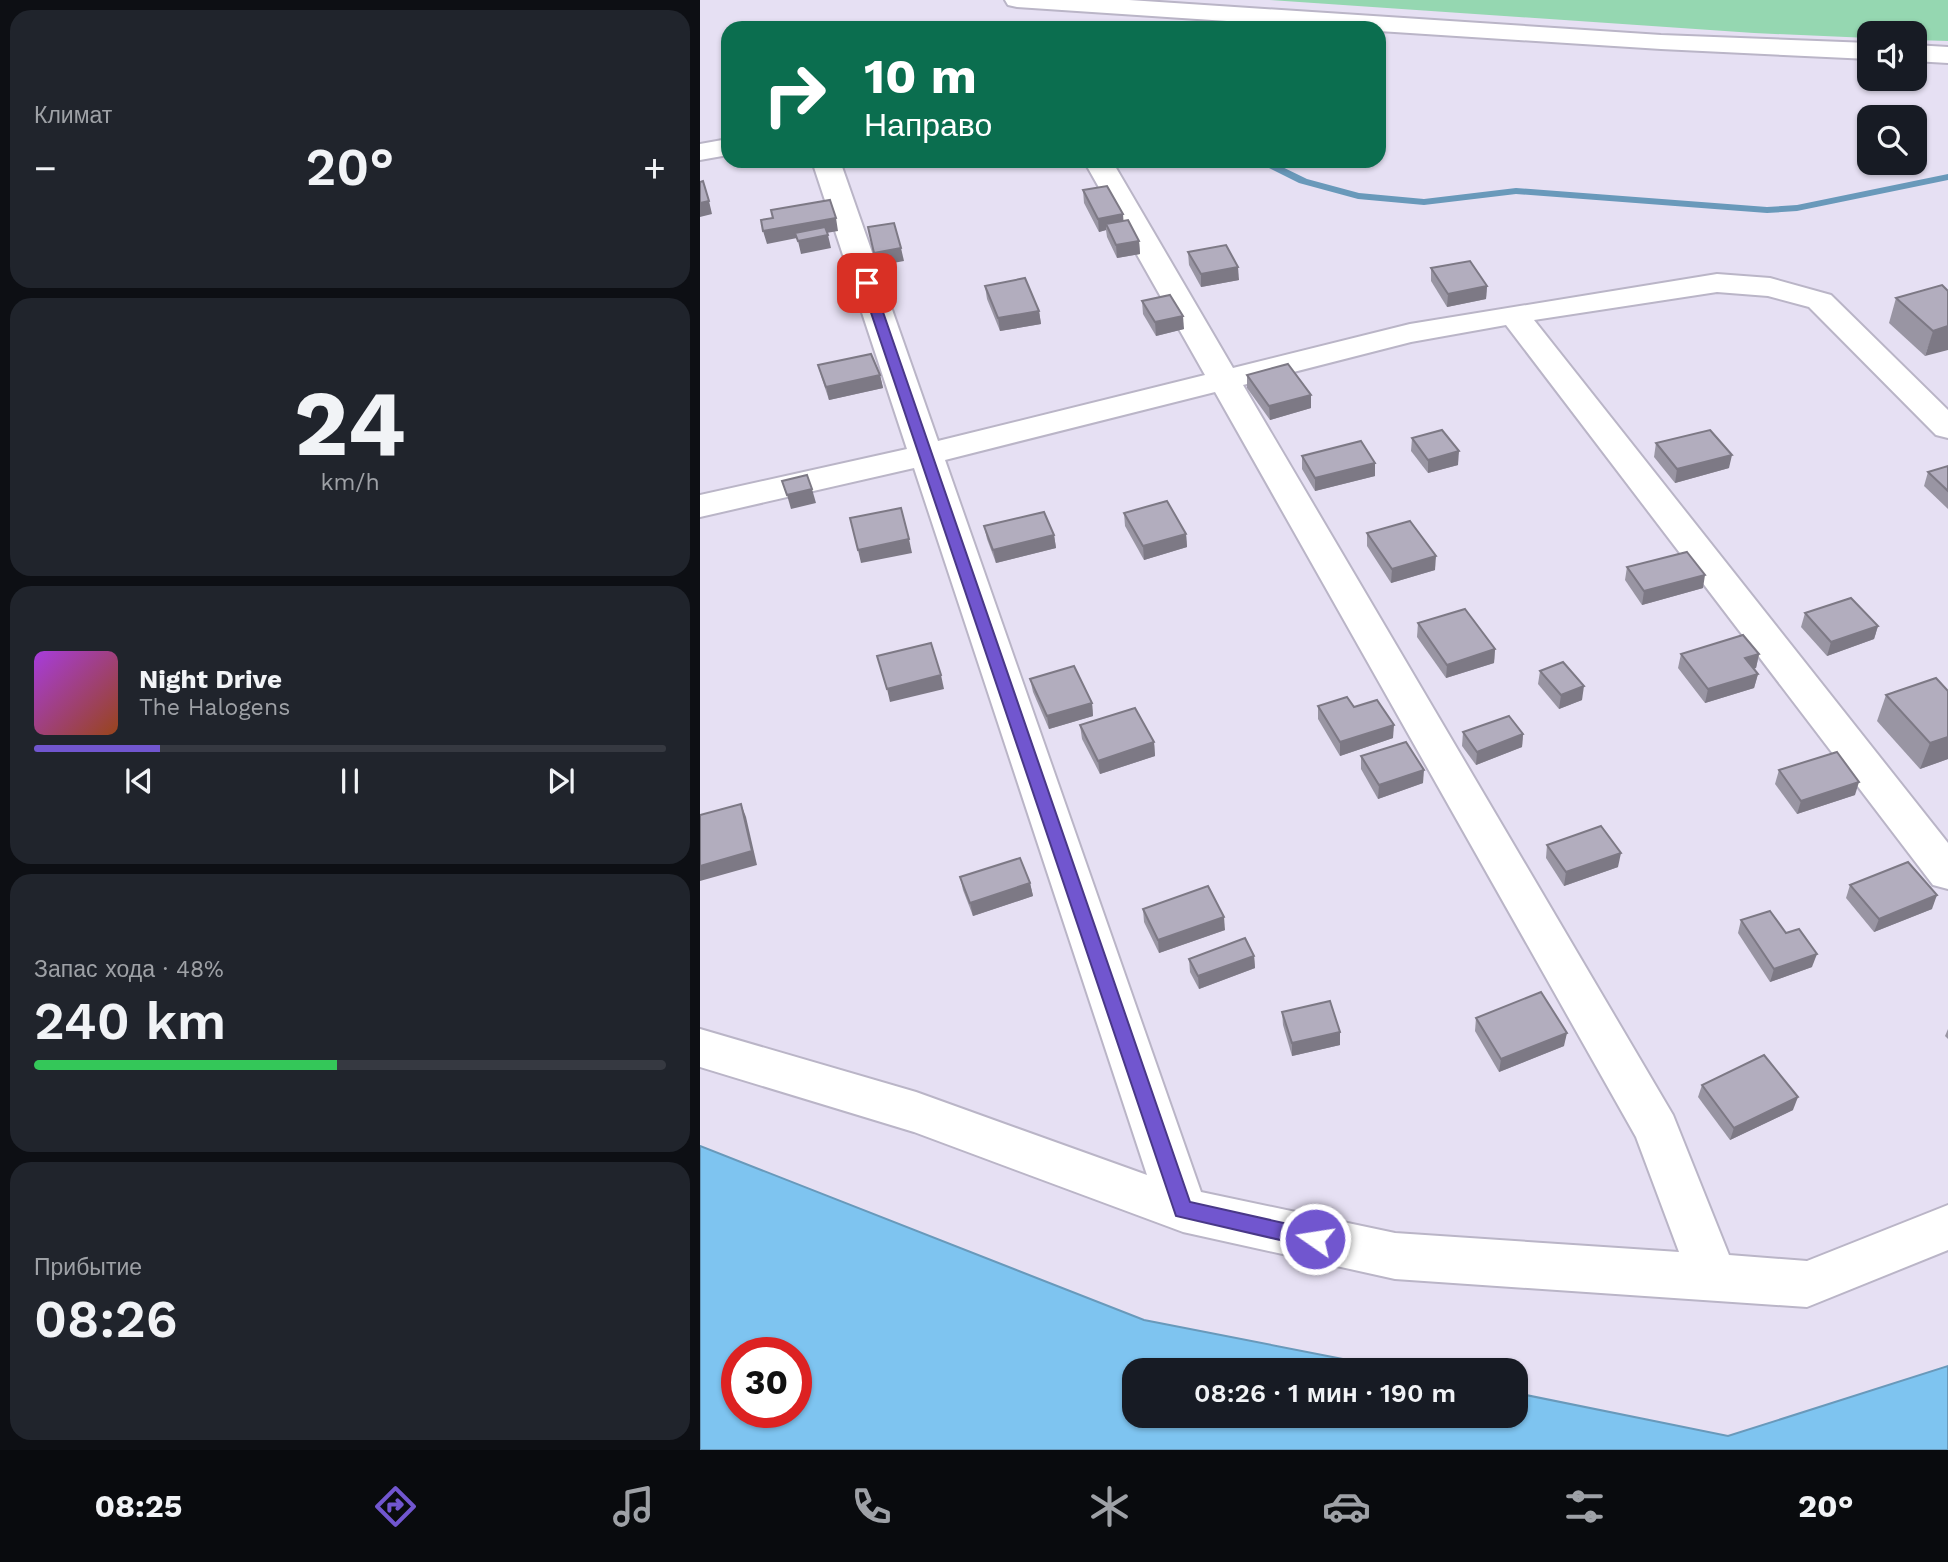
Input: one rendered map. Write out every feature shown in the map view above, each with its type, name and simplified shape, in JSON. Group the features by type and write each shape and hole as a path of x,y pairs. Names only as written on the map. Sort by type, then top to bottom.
{"street":[{"path":"1017,0 1339,21"},
{"path":"1386,24 1661,42 1857,50"},
{"path":"1927,54 1948,55"},
{"path":"700,152 721,148"},
{"path":"828,168 1183,1210"},
{"path":"1102,168 1657,1130 1713,1277"},
{"path":"700,506 925,454 1410,333 1513,314 1717,283 1770,287 1820,301 1948,428"},
{"path":"1513,314 1948,873"},
{"path":"700,1048 916,1112 1183,1210 1395,1256 1807,1284 1948,1227"}],"green space":[{"path":"1270,0 1948,0 1948,41 1927,40 1927,21 1857,21 1857,37"}],"water":[{"path":"700,1146 1144,1320 1338,1358 1122,1358 1122,1428 1528,1428 1528,1395 1728,1436 1948,1366 1948,1450 700,1450"}],"building":[{"path":"703,181 709,201 700,203 700,182"},
{"path":"1107,186 1123,214 1098,219 1083,190"},
{"path":"830,200 836,218 763,231 761,220 773,218 771,210"},
{"path":"1128,220 1139,241 1116,245 1106,224"},
{"path":"894,223 901,248 874,253 868,227"},
{"path":"825,227 828,235 798,241 795,233"},
{"path":"1226,245 1238,267 1201,274 1188,252"},
{"path":"1470,261 1487,286 1448,294 1431,268"},
{"path":"1025,278 1039,311 998,318 985,286"},
{"path":"1942,285 1948,291 1948,326 1933,331 1896,298"},
{"path":"1170,295 1183,316 1155,322 1142,301"},
{"path":"871,354 880,375 826,387 818,365"},
{"path":"1288,364 1311,395 1269,406 1247,375"},
{"path":"1442,430 1459,451 1428,460 1412,438"},
{"path":"1710,430 1732,455 1677,469 1656,443"},
{"path":"1361,441 1375,463 1315,478 1302,456"},
{"path":"1948,466 1948,491 1928,472"},
{"path":"807,475 812,489 787,495 782,481"},
{"path":"1167,501 1186,534 1143,546 1124,513"},
{"path":"901,508 909,539 858,550 850,518"},
{"path":"1044,512 1054,535 993,550 984,526"},
{"path":"1410,521 1436,556 1392,569 1367,533"},
{"path":"1687,552 1705,575 1644,591 1627,567"},
{"path":"1851,598 1878,626 1831,642 1805,613"},
{"path":"1465,609 1495,649 1447,665 1418,623"},
{"path":"1743,635 1759,654 1745,658 1758,674 1708,689 1681,654"},
{"path":"931,643 941,675 887,689 877,656"},
{"path":"1563,662 1584,686 1561,695 1540,671"},
{"path":"1074,666 1092,703 1047,716 1030,679"},
{"path":"1936,678 1948,691 1948,737 1930,743 1886,695"},
{"path":"1347,697 1354,707 1377,700 1394,725 1340,742 1318,706"},
{"path":"1135,708 1154,742 1098,761 1080,725"},
{"path":"1509,716 1523,734 1477,752 1463,732"},
{"path":"1406,742 1424,770 1379,785 1361,756"},
{"path":"1837,752 1859,782 1801,801 1779,770"},
{"path":"741,804 752,851 700,866 700,815"},
{"path":"1601,826 1621,853 1566,872 1547,845"},
{"path":"1020,858 1030,883 970,903 960,877"},
{"path":"1908,862 1937,895 1879,919 1850,885"},
{"path":"1208,886 1224,917 1158,940 1143,909"},
{"path":"1770,911 1786,933 1799,929 1817,954 1774,969 1741,920"},
{"path":"1245,938 1254,956 1198,976 1189,959"},
{"path":"1541,992 1567,1033 1501,1059 1476,1018"},
{"path":"1330,1001 1340,1032 1292,1043 1282,1012"},
{"path":"1764,1055 1798,1097 1734,1128 1702,1085"}],"waterway":[{"path":"1276,168 1303,181 1358,196 1424,202 1516,191 1767,210 1797,208 1948,177"}],"route":[{"path":"867,283 1183,1210 1315,1239"}]}
